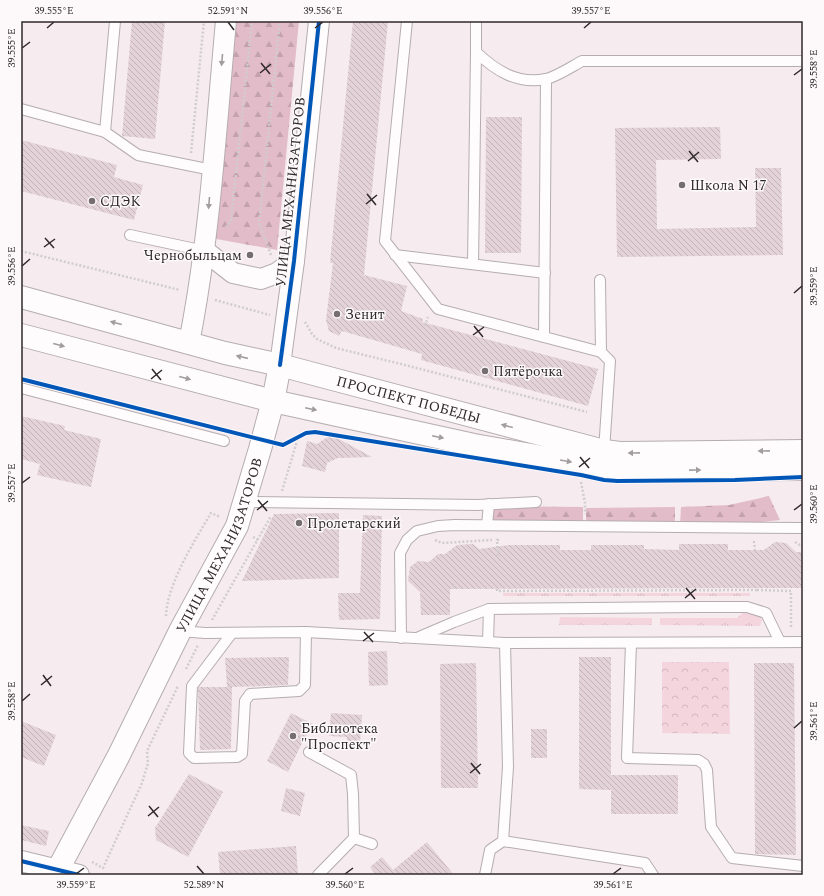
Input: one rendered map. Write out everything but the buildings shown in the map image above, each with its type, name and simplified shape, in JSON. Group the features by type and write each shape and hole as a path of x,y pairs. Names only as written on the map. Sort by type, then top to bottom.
{"main road":[{"name":"ПРОСПЕКТ ПОБЕДЫ","path":"21,297 189,343 604,451 620,453 803,451"},
{"name":"ПРОСПЕКТ ПОБЕДЫ","path":"21,335 273,401 474,445 618,470 803,468"},
{"name":"УЛИЦА МЕХАНИЗАТОРОВ","path":"56,873 118,757 180,631 237,526 273,401 280,366"}],"street":[{"path":"189,343 199,295 205,251 226,21"},
{"name":"УЛИЦА МЕХАНИЗАТОРОВ","path":"280,366 294,261 319,21"},
{"path":"205,251 233,273 261,279 277,273 294,261"},
{"path":"21,861 56,873 80,875"}],"lane":[{"path":"105,132 115,21"},
{"path":"406,21 385,242 438,309 601,352 610,360 604,451"},
{"path":"473,264 476,21"},
{"path":"476,52 490,65 506,74 526,80 546,79 567,70 582,61 803,62"},
{"path":"544,337 546,79"},
{"path":"21,109 105,132 138,155 212,170"},
{"path":"130,235 205,251"},
{"path":"396,254 545,273"},
{"path":"600,280 601,352"},
{"path":"21,388 224,441"},
{"path":"245,502 489,504 536,502"},
{"path":"486,525 489,504"},
{"path":"401,638 400,553 407,540 417,531 438,526 486,525 803,528"},
{"path":"416,638 489,609 747,607 766,613 780,642"},
{"path":"488,642 489,609"},
{"path":"180,631 204,633 306,632 505,643 803,642"},
{"path":"232,633 192,686 189,753 194,758 237,757 242,754 245,701 250,694 299,691 305,685 306,632"},
{"path":"632,642 627,758 698,760 704,764 707,770 711,827 732,858 803,866"},
{"path":"503,841 508,767 505,643"},
{"path":"310,752 351,775 354,794 354,838 318,875"},
{"path":"354,838 372,844"},
{"path":"485,875 490,850 503,841 645,863 653,875"}],"path":[{"path":"190,166 204,21"},
{"path":"205,251 231,221 252,21"},
{"path":"277,273 259,223 280,21"},
{"path":"21,251 181,291"},
{"path":"213,299 275,317"},
{"path":"305,323 317,339 336,348 587,412"},
{"path":"293,440 302,436"},
{"path":"581,480 585,503 585,526"},
{"path":"258,540 271,515"},
{"path":"498,556 497,540 505,540"},
{"path":"746,542 754,542 755,550"},
{"path":"497,589 497,591 757,589 791,591 791,630 797,630"}],"green space":[{"path":"237,21 299,21 277,250 211,238"},
{"path":"769,496 780,520 733,525 680,525 681,507 729,505"},
{"path":"490,506 583,507 583,524 488,524"},
{"path":"675,507 675,525 586,525 586,508"},
{"path":"503,593 750,593 750,596 503,596"},
{"path":"745,611 760,615 762,620 760,626 660,625 660,618 737,618"},
{"path":"560,617 652,618 652,625 559,625"},
{"path":"662,662 729,662 730,734 662,733"}],"cycle path":[{"path":"280,365 294,261 319,21"},
{"path":"21,379 283,445 306,433 315,432 617,481 735,480 803,477"},
{"path":"21,861 79,875"}],"place":[{"name":"Школа N 17","path":"682,185"},
{"name":"СДЭК","path":"92,201"},
{"name":"Чернобыльцам","path":"250,255"},
{"name":"Зенит","path":"337,314"},
{"name":"Пятёрочка","path":"485,371"},
{"name":"Пролетарский","path":"299,523"},
{"name":"Библиотека \"Проспект\"","path":"293,736"}]}
